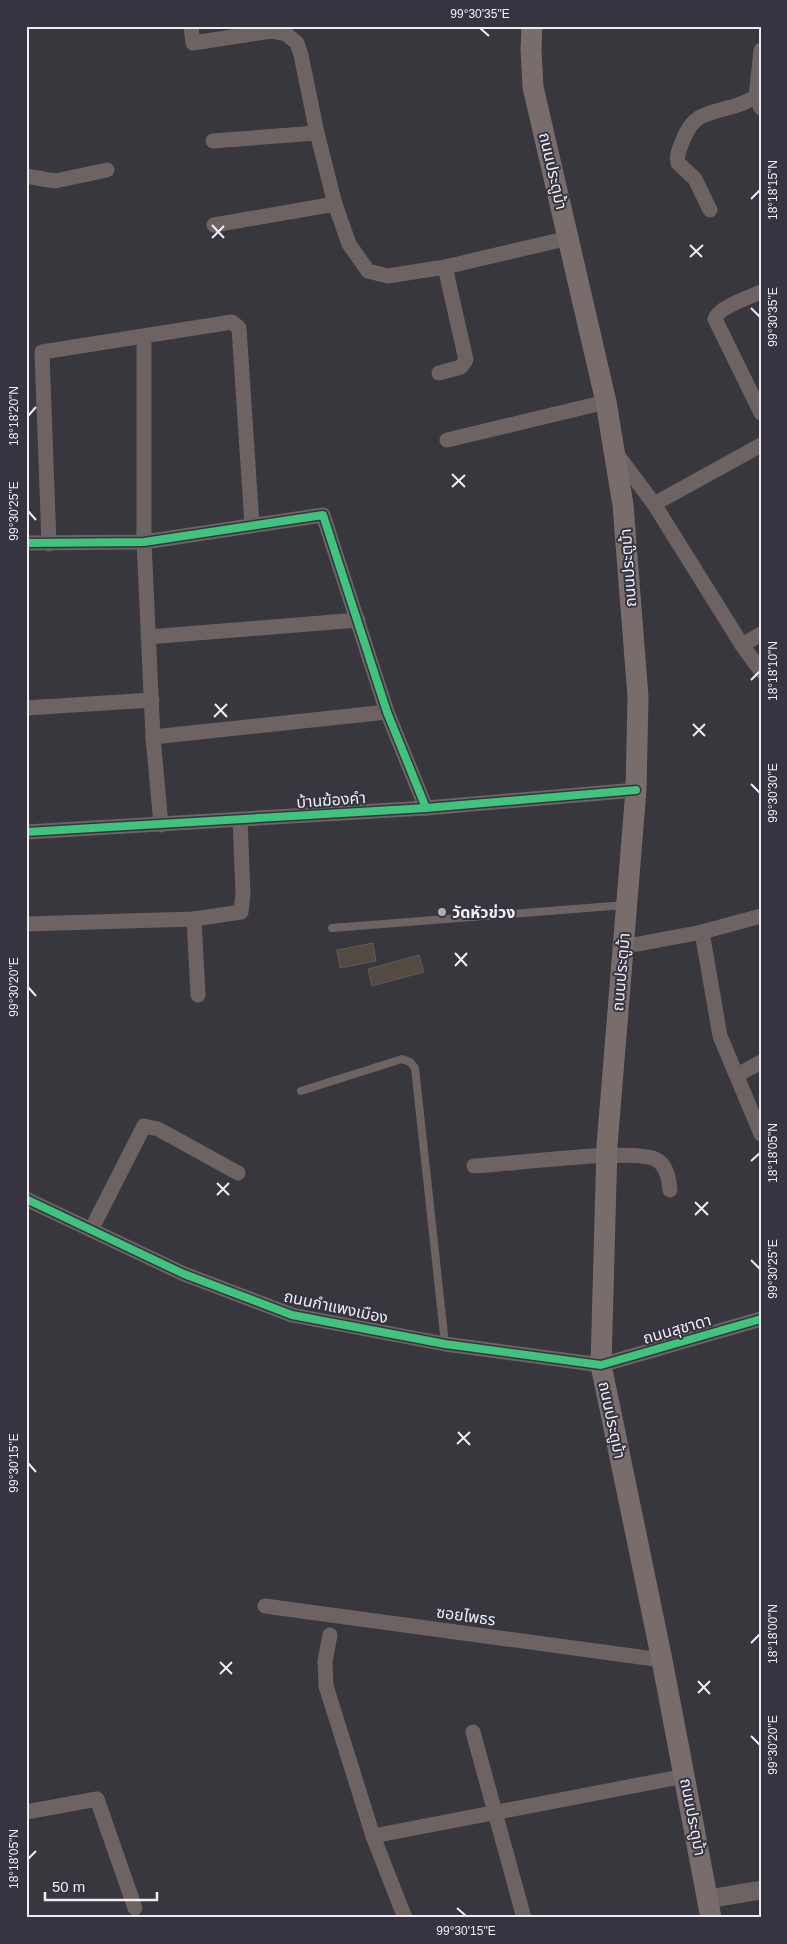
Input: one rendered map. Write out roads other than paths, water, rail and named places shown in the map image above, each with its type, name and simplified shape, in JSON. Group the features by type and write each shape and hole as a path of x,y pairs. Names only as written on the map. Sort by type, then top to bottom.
{"main road":[{"name":"ถนนประตูม้า","path":"532,26 530,49 533,87 606,402 623,505 637,688 636,790 622,947 607,1156 601,1365 662,1660 710,1908"}],"street":[{"path":"191,26 192,43 271,31 286,34 297,43 335,204 349,244 368,271 388,276 445,267 569,238"},
{"path":"710,210 696,179 678,163 678,152 689,127 700,116 759,102 761,50"},
{"path":"213,141 317,132"},
{"path":"26,176 55,181 107,170"},
{"path":"214,225 335,204"},
{"path":"439,373 461,367 466,360 445,267"},
{"path":"761,292 721,310 715,315 715,319 761,413"},
{"path":"49,544 42,352 232,322 239,328 252,525"},
{"path":"144,344 144,542 154,737 161,825"},
{"path":"448,440 606,402"},
{"path":"654,504 761,445"},
{"path":"614,449 654,504 742,645 761,671"},
{"path":"26,543 144,542 323,515 387,712 426,808"},
{"path":"148,637 358,620"},
{"path":"742,645 761,634"},
{"path":"26,708 152,700"},
{"path":"154,737 387,712"},
{"name":"บ้านฆ้องคำ","path":"26,832 426,808 636,790"},
{"path":"26,924 194,919 241,912 243,909 240,819"},
{"path":"622,947 702,932 761,916"},
{"path":"194,919 198,995"},
{"path":"702,932 720,1036 761,1134"},
{"path":"737,1075 761,1062"},
{"path":"91,1230 144,1126 169,1134 238,1173"},
{"path":"474,1166 607,1156 644,1156 657,1160 668,1176 670,1190"},
{"name":"ถนนกำแพงเมือง","path":"26,1199 184,1274 292,1314 445,1344 601,1365"},
{"name":"ถนนสุชาดา","path":"601,1365 761,1319"},
{"name":"ซอยไพธร","path":"265,1606 662,1660"},
{"path":"330,1635 325,1660 326,1686 373,1836 404,1918"},
{"path":"473,1732 524,1918"},
{"path":"373,1836 685,1776"},
{"path":"26,1812 97,1799 135,1908"},
{"path":"710,1908 761,1890"}],"lane":[{"path":"332,928 627,905"},
{"path":"301,1091 402,1059 410,1062 415,1068 445,1344"}],"place":[{"name":"วัดหัวข่วง","path":"442,912"}]}
